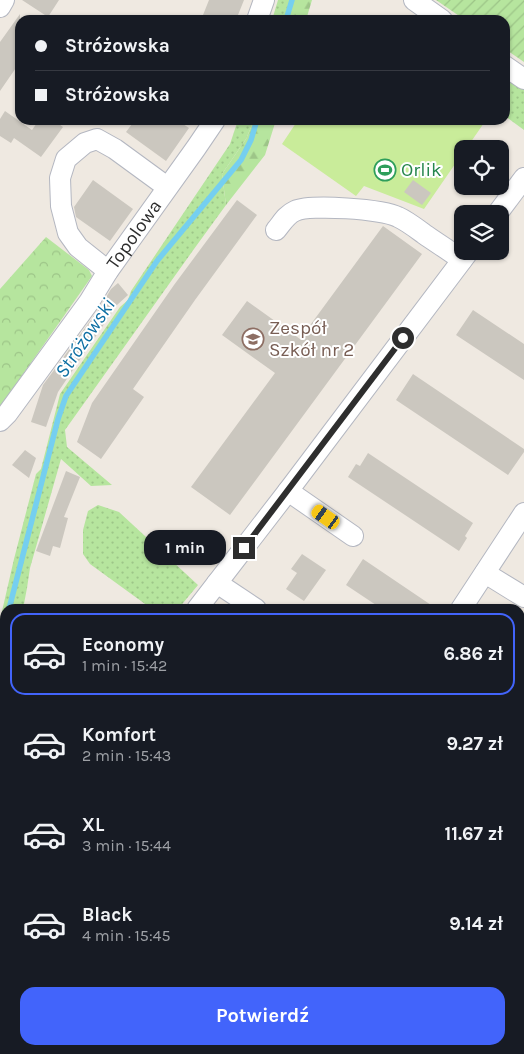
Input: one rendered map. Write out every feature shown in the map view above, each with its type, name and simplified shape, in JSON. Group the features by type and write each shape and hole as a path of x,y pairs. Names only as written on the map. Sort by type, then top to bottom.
{"street":[{"path":"0,7 4,0"},
{"path":"258,15 264,0"},
{"path":"414,0 435,15"},
{"path":"510,69 524,79"},
{"name":"Topolowa","path":"0,422 89,302 108,271 211,125"},
{"path":"108,271 78,247 68,233 61,206 60,178 66,159 85,143 98,139 116,149 167,187"},
{"path":"504,205 524,178"},
{"path":"276,230 289,215 306,208 321,207 379,212 397,216 454,249"},
{"path":"201,604 463,260"},
{"path":"288,492 353,536"},
{"path":"464,604 524,513"},
{"path":"485,573 524,597"},
{"path":"217,583 248,604"}],"green space":[{"path":"278,0 294,0 289,15 274,15"},
{"path":"294,0 312,0 308,15 289,15"},
{"path":"436,0 524,0 524,62 510,52 510,15 458,15"},
{"path":"510,78 524,88 524,130 510,120"},
{"path":"236,125 252,125 246,139 222,174 226,205 65,430 67,447 112,485 91,486 61,459 30,568 24,604 4,604 36,474 41,469 60,394 120,307 128,300 131,291 230,144"},
{"path":"252,125 274,125 265,155 226,205 222,174 246,139"},
{"name":"Orlik","path":"295,125 483,125 472,140 454,140 454,166 424,209 364,186 356,196 282,144"},
{"path":"46,237 89,270 92,276 0,407 0,289"},
{"path":"98,505 119,512 198,585 182,604 145,604 90,564 83,554 83,530 88,511"}],"building":[{"path":"22,0 59,0 49,15 45,15"},
{"path":"209,0 244,0 238,15 203,15"},
{"path":"15,21 15,69 0,91 0,42"},
{"path":"5,111 15,118 15,125 25,125 32,130 36,125 60,125 63,127 41,157 14,138 11,143 0,136 0,119"},
{"path":"131,125 184,125 189,128 166,161 126,132"},
{"path":"93,180 133,209 110,241 76,217 74,207"},
{"path":"413,180 431,193 422,205 404,192"},
{"path":"237,200 257,215 133,389 144,397 101,459 77,442 92,403 174,285"},
{"path":"383,226 422,254 230,515 191,487 275,373 222,335 247,301 300,339"},
{"path":"118,283 128,295 117,305 58,392 46,427 31,422 43,385 99,309 111,289"},
{"path":"473,310 524,344 524,380 456,335"},
{"path":"413,374 524,449 524,452 508,475 396,400"},
{"path":"25,450 36,458 29,478 12,465"},
{"path":"368,453 473,523 459,551 348,477 356,464 360,466"},
{"path":"66,471 80,477 64,517 68,518 60,548 53,546 50,556 36,551"},
{"path":"302,554 326,570 304,601 286,589 297,573 291,569"},
{"path":"363,559 430,604 374,604 346,585"}],"waterway":[{"name":"Stróżowski","path":"288,15 292,0"},
{"name":"Stróżowski","path":"10,604 58,419 66,396 157,261 241,160 251,140 256,125"}],"place":[{"name":"Orlik","path":"385,170"},
{"name":"Zespół Szkół nr 2","path":"253,339"}],"route":[{"path":"244,548 403,338"}]}
